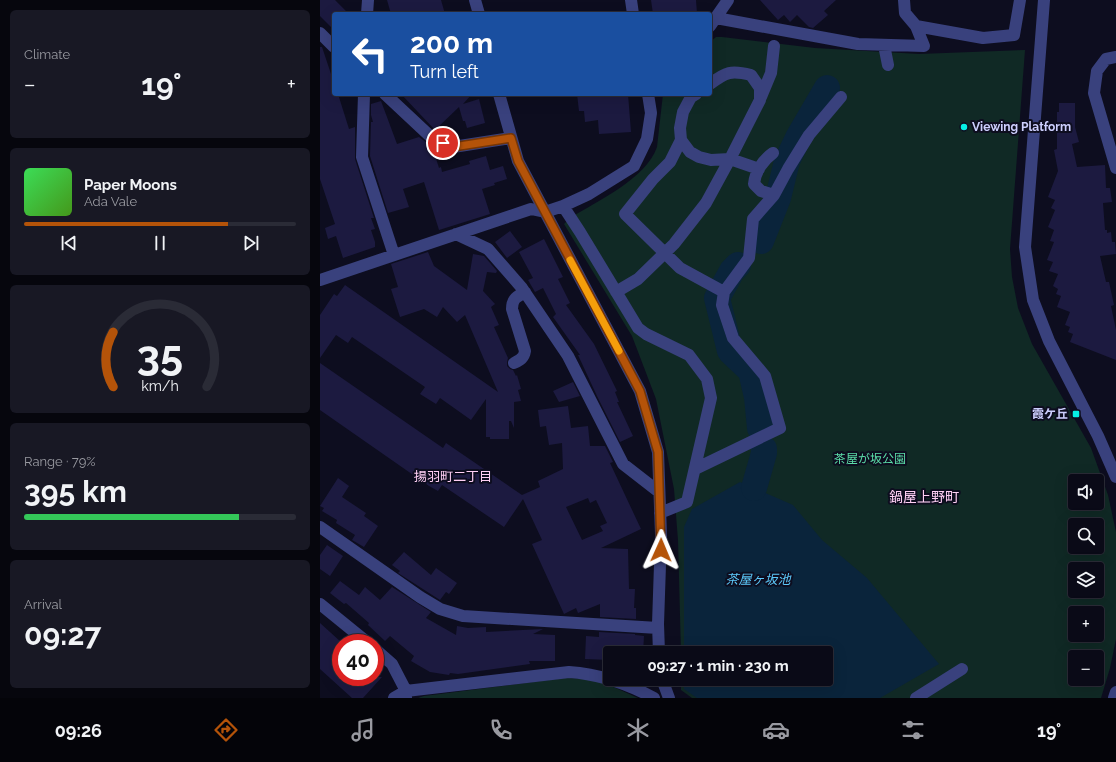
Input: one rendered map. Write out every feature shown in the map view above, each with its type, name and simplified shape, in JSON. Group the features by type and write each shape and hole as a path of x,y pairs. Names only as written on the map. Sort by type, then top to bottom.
{"street":[{"path":"367,12 368,0"},
{"path":"475,0 478,12"},
{"path":"631,0 633,12"},
{"path":"728,0 713,22 858,44 924,46 916,26 905,13 904,0"},
{"path":"916,26 983,38 1014,35 1020,0"},
{"path":"1044,0 1025,247 1033,300 1049,341 1098,436 1116,477"},
{"path":"320,33 332,45"},
{"path":"884,44 888,65"},
{"path":"616,292 638,279 665,253 674,244 706,203 760,100 771,73 774,46"},
{"path":"1116,57 1106,59 1097,72 1094,93 1116,168"},
{"path":"712,82 722,75 736,71 751,75 760,88 760,100"},
{"path":"364,96 362,157 394,255"},
{"path":"386,96 432,138 453,147 511,138"},
{"path":"500,96 518,161 640,391 658,452 661,534 659,646"},
{"path":"320,280 531,209 545,212 564,206 588,194 634,166 647,139 651,113 649,96"},
{"path":"693,96 683,112 680,128 680,140 670,162 653,179 625,214 680,268 724,292"},
{"path":"696,469 780,428 765,376 733,338 722,305 724,292 749,258 754,219 774,195 809,135 841,97"},
{"path":"680,140 690,152 699,157 710,160 730,159 759,168"},
{"path":"773,153 766,158 759,168 754,178 754,184 761,191 774,195"},
{"path":"564,206 638,328 646,334 689,355 707,379 712,398 688,502 660,513"},
{"path":"456,234 488,249 525,292 568,356 622,464 659,492"},
{"path":"514,363 524,356 525,351 512,309 512,302 515,298 525,292"},
{"path":"320,528 420,597 446,611 463,616 658,628"},
{"path":"320,604 357,634"},
{"path":"384,657 392,664 406,694"},
{"path":"916,698 962,669"},
{"path":"394,698 406,694 569,672 588,673 604,677 639,694 654,698"},
{"path":"665,686 669,698"},
{"path":"1114,698 1116,692"}],"green space":[{"name":"茶屋が坂公園","path":"716,37 815,48 919,54 1025,50 1010,249 1012,277 1018,308 1032,344 1091,448 1100,474 1068,474 1068,510 1104,510 1104,484 1108,495 1116,532 1116,639 1110,668 1101,698 692,698 681,690 681,686 833,686 833,646 681,646 678,540 674,489 656,399 632,336 564,224 570,218 620,188 643,169 651,159 657,147 663,96 712,96 712,40"},
{"path":"565,678 585,679 599,682 603,683 603,686 612,686 638,698 418,698"}],"water":[{"name":"茶屋ヶ坂池","path":"740,482 793,505 822,540 867,578 939,664 880,698 697,698 684,689 684,686 833,686 833,646 684,646 684,527 692,509"}],"building":[{"path":"320,0 335,0 347,12 332,12 332,28 320,16"},
{"path":"387,0 441,0 444,12 390,12"},
{"path":"651,0 696,0 697,12 653,12"},
{"path":"760,0 836,0 824,11 828,15 813,28 809,27 797,15 790,22 784,15 778,20"},
{"path":"320,47 322,47 332,77 332,96 339,96 349,129 355,127 355,159 374,218 371,218 375,229 371,230 375,247 343,258 336,236 328,239 325,228 335,224 320,179"},
{"path":"403,96 470,96 463,104 479,99 485,123 467,128 465,121 463,121 459,107 435,130"},
{"path":"577,96 628,96 631,132 599,134 598,120 585,122 584,111 579,111"},
{"path":"381,101 397,144 419,137 432,146 439,168 441,167 442,172 470,164 469,161 486,156 490,170 503,166 507,179 482,189 490,214 439,230 424,182 403,189 409,207 388,213 370,156 371,122 373,122 371,115 371,104"},
{"path":"1059,103 1075,103 1075,127 1079,142 1072,144 1077,167 1105,165 1106,188 1110,188 1112,202 1103,203 1105,230 1107,230 1107,233 1111,232 1112,242 1115,242 1116,254 1100,256 1106,282 1109,282 1114,305 1111,306 1116,330 1116,360 1070,342 1073,334 1068,332 1070,327 1065,325 1070,312 1057,307 1061,296 1056,294 1058,289 1053,286 1058,274 1049,271 1053,262 1047,260 1054,242 1050,241 1054,230 1048,227 1055,210 1051,208 1055,200 1048,197 1058,171 1054,150 1057,149 1057,112 1059,112"},
{"path":"510,231 522,247 507,258 495,242"},
{"path":"544,239 563,277 558,279 570,303 566,305 594,344 617,391 615,392 619,402 617,402 633,436 620,442 578,355 580,355 553,317 556,314 543,288 535,292 528,280 533,278 519,252"},
{"path":"428,252 434,266 467,290 473,254 484,256 497,271 496,273 487,272 483,291 495,304 491,307 499,325 494,327 508,358 507,366 513,370 516,376 517,375 521,389 518,390 521,401 514,402 514,428 511,421 509,421 509,439 490,439 490,437 486,437 486,399 471,420 440,398 436,404 420,394 425,387 352,337 348,343 336,335 320,358 320,315 334,294 337,296 345,285 498,392 465,315 457,322 443,307 437,317 424,309 400,317 391,289 398,287 391,264"},
{"path":"320,363 443,448 446,443 522,495 540,487 538,481 563,469 562,443 549,445 546,426 540,427 538,410 568,406 571,428 588,426 590,446 605,446 613,462 610,463 641,529 601,548 628,549 629,589 635,589 634,608 636,608 636,619 600,617 600,604 578,613 576,608 564,614 532,544 542,540 523,499 504,527 442,485 438,491 429,486 320,410","holes":["588,498 590,503 596,500 607,523 600,526 603,531 582,540 566,507"]},
{"path":"573,382 580,396 559,402 553,391"},
{"path":"338,478 349,486 342,497 366,513 364,516 378,526 364,547 352,540 355,535 336,523 337,520 322,511 324,508 320,506"},
{"path":"327,545 343,556 330,576 320,569 320,555"},
{"path":"404,552 431,575 436,568 457,583 449,594 446,592 440,600 398,573 400,571 392,565"},
{"path":"340,581 359,595 365,587 380,600 392,587 431,612 426,618 456,635 457,626 468,628 486,627 486,632 543,629 533,634 555,635 555,661 529,661 530,664 458,674 450,673 449,675 430,672 411,661 414,656 390,636 385,641 384,634 378,634 368,625 369,623 346,603 344,604 330,593"},
{"path":"320,623 332,634 332,680 320,669"},
{"path":"599,632 635,634 644,636 643,646 603,646 603,660 585,659 586,636 599,637"},
{"path":"339,686 374,686 363,698 352,698"}],"waterway":[{"path":"761,241 778,198 787,161 799,136 827,88"},
{"path":"738,265 732,271 717,298 730,351 751,371 757,397 760,428"},
{"path":"754,488 764,449"}],"slow traffic":[{"path":"570,260 619,351"}],"place":[{"name":"Viewing Platform","path":"964,127"},
{"name":"霞ケ丘","path":"1076,414"}],"district":[{"name":"揚羽町二丁目","path":"453,476"},
{"name":"鍋屋上野町","path":"924,497"}],"route":[{"path":"443,143 453,147 511,138 518,161 640,391 658,452 661,550"}]}
